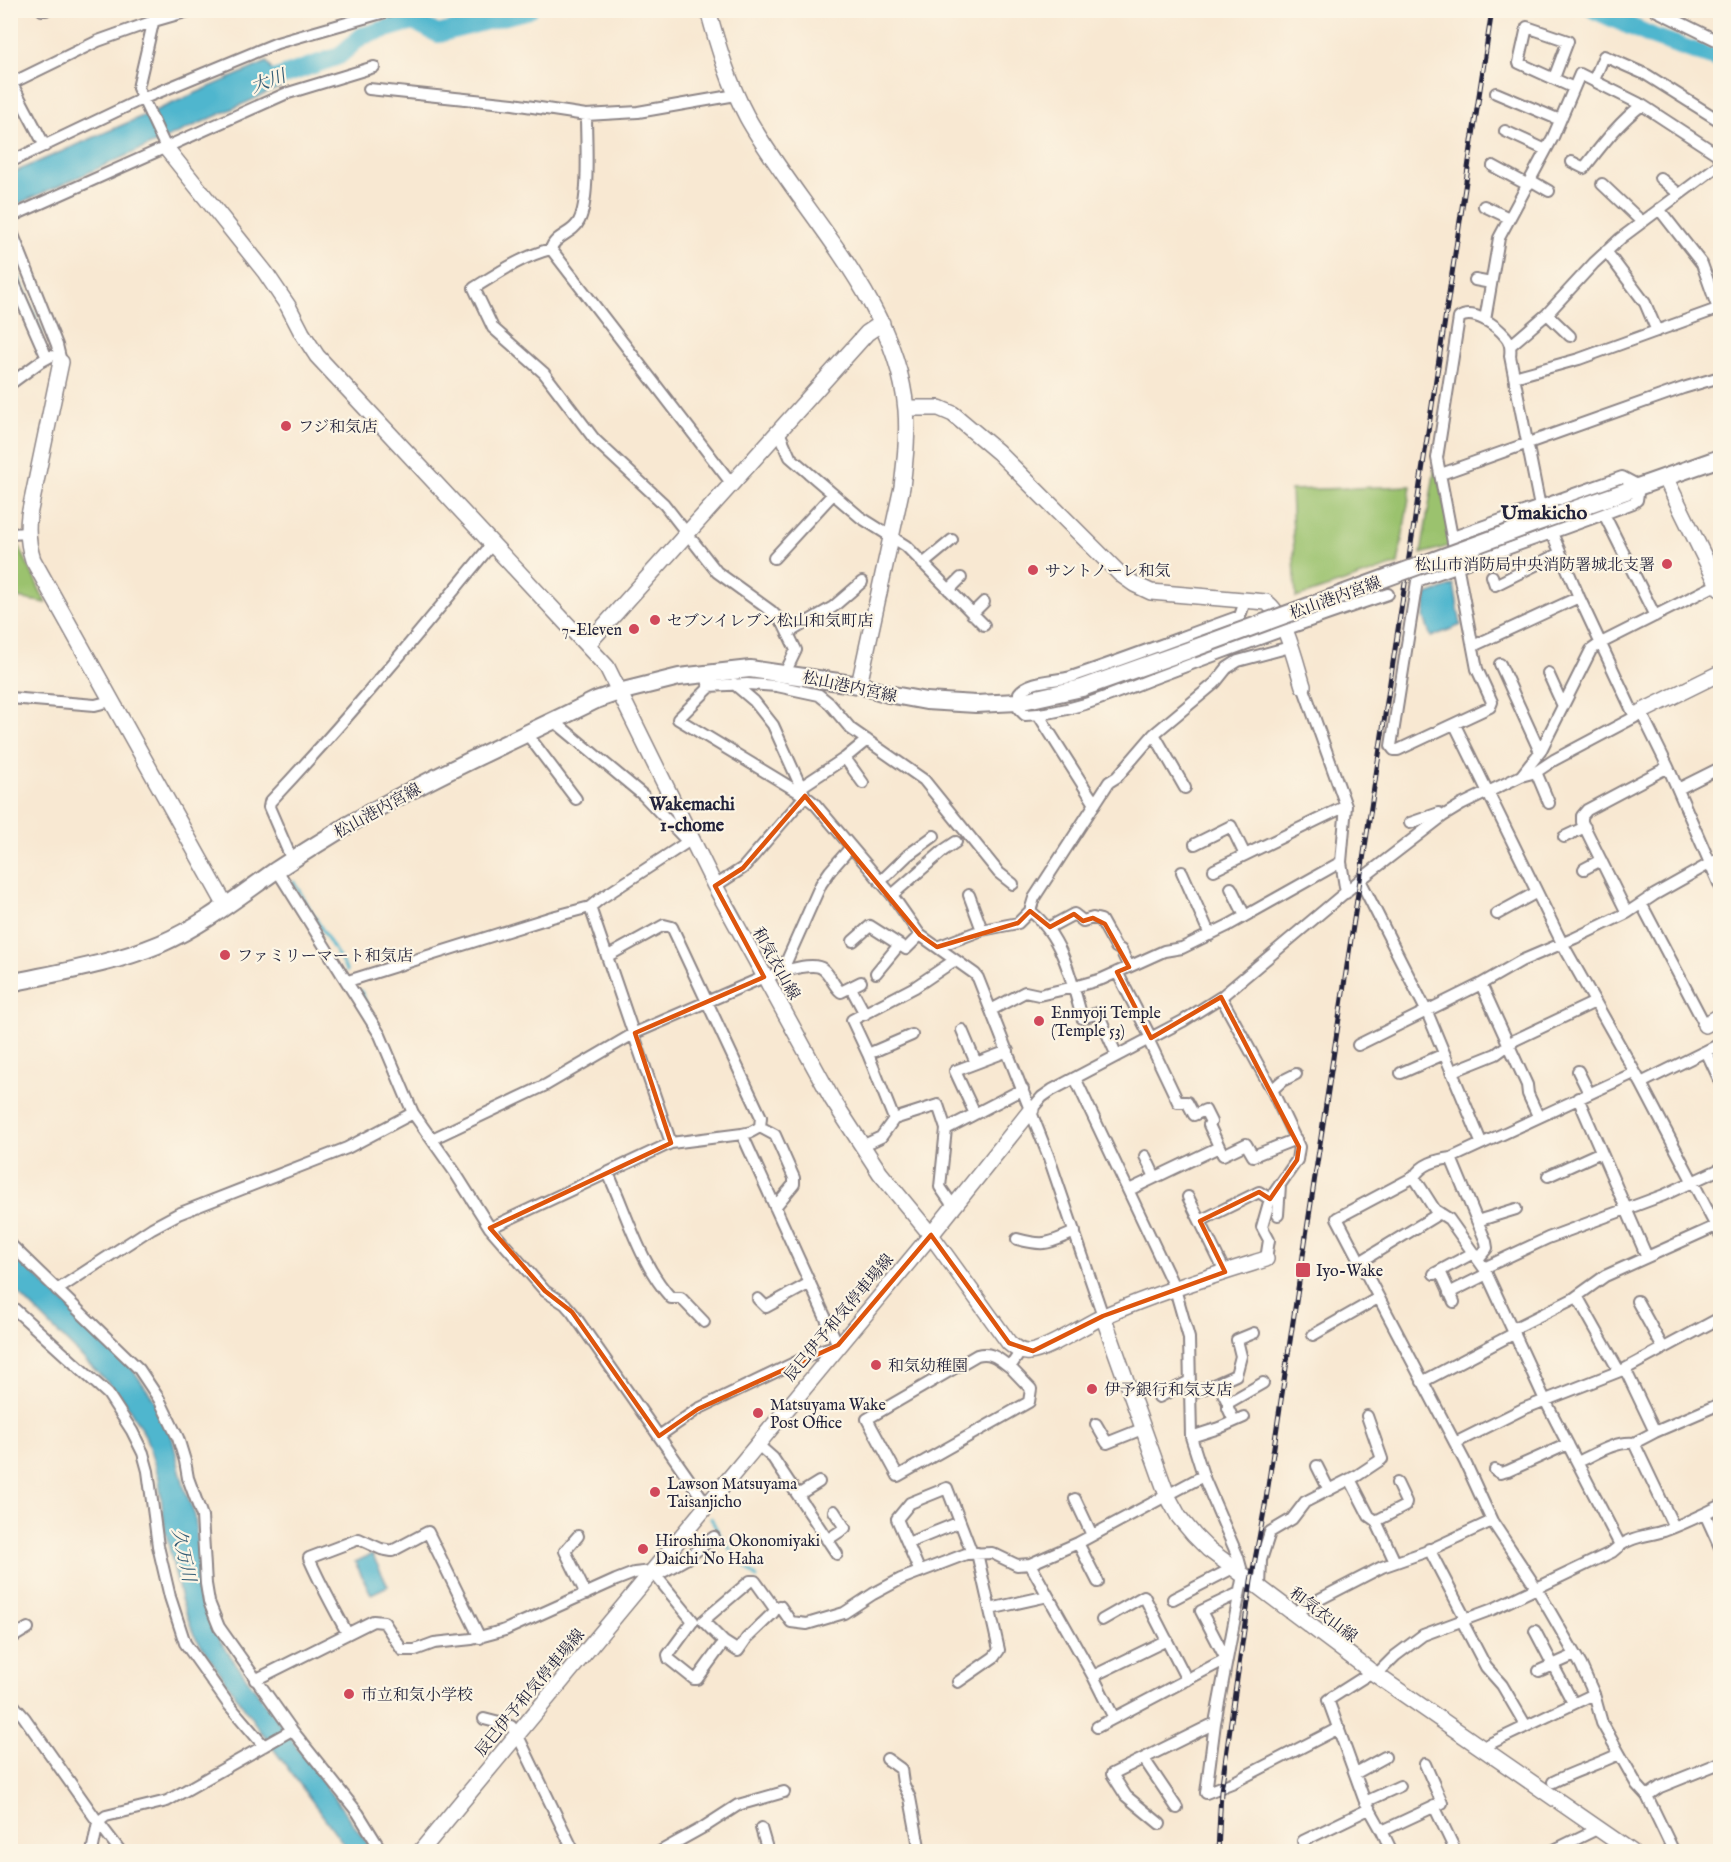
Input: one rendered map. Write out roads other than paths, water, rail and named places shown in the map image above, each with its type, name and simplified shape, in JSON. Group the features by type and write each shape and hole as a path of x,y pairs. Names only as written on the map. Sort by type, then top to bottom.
{"main road":[{"name":"松山港内宮線","path":"10,983 98,965 161,943 226,906 292,860 347,826 411,790 596,700 619,692 679,677 707,680 750,669 859,685 888,694 926,701 976,704 1018,702 1082,688 1720,458"}],"street":[{"path":"45,146 11,82 155,16 192,10"},
{"path":"10,162 277,43 392,10"},
{"path":"708,10 720,53 736,95 761,140 859,283 882,323 895,356 906,408 905,462 859,685"},
{"path":"1655,10 1720,42"},
{"path":"155,16 138,88 165,146"},
{"path":"1554,78 1568,40 1527,27 1519,63 1574,88"},
{"path":"1594,81 1604,56 1647,75 1720,121"},
{"path":"10,217 285,94 374,67"},
{"path":"1485,320 1499,238 1546,150 1580,74 1642,105 1720,156"},
{"path":"369,89 513,104 586,115 638,112 736,95"},
{"path":"1496,93 1560,120"},
{"path":"1572,162 1584,168 1608,137 1642,105"},
{"path":"550,249 553,242 574,228 580,220 586,198 586,115"},
{"path":"1505,131 1546,150"},
{"name":"和気衣山線","path":"165,146 265,272 317,356 607,667 690,841 769,977 832,1100 880,1173 931,1235"},
{"path":"1511,345 1546,314 1606,251 1641,221 1720,164"},
{"path":"1493,166 1549,191"},
{"path":"1660,178 1679,194"},
{"path":"1601,185 1641,221"},
{"path":"1484,206 1509,218"},
{"path":"1514,377 1579,359 1719,308 1702,264 1659,209"},
{"path":"10,227 56,358 29,515 28,533 33,560 226,906"},
{"path":"550,249 732,484"},
{"path":"550,249 501,271 474,288 493,328 544,373 595,440 664,504 717,572 771,611 783,623 796,650 785,673"},
{"path":"1606,251 1645,303 1657,331"},
{"path":"10,274 56,358"},
{"path":"1475,280 1491,283"},
{"path":"1544,520 1458,567 1417,581 1391,746 1394,750 1398,750 1455,725 1490,707 1492,702 1477,669 1458,567 1454,537 1438,453 1459,318 1469,314 1485,320 1507,338 1511,345 1510,356 1544,520 1601,643 1715,860 1720,886"},
{"path":"1546,314 1570,336"},
{"path":"587,645 867,333 882,323"},
{"path":"10,384 56,358"},
{"path":"1441,474 1720,377"},
{"path":"906,408 939,408 953,414 998,452 1120,574 1134,584 1150,592 1266,602 1273,606 1284,629 1346,806 1341,862 1346,893"},
{"path":"779,432 790,457 860,517 906,546 984,625"},
{"path":"1521,776 1540,752 1591,651 1601,643 1655,616 1719,587 1665,477"},
{"path":"1454,537 1544,520 1604,514 1637,500 1639,486"},
{"path":"774,558 833,494"},
{"path":"1604,514 1655,616"},
{"path":"10,534 28,533"},
{"path":"923,564 952,540"},
{"path":"292,860 269,807 270,802 384,676 492,544"},
{"path":"1492,576 1495,585 1560,554"},
{"path":"949,590 961,578"},
{"path":"788,633 833,608 862,582"},
{"path":"1245,601 1240,616 1064,679 1024,687 1019,693 1019,709 1026,715 1038,714 1095,699 1284,629 1388,594"},
{"path":"1473,646 1579,597"},
{"path":"972,614 984,602"},
{"path":"937,947 982,930 1018,923 1030,911 1034,898 1109,782 1117,777 1154,734 1215,683 1232,664 1290,647"},
{"path":"1500,664 1540,752"},
{"path":"1548,673 1563,706"},
{"path":"1031,1110 1042,1097 1183,1021 1221,997 1360,880 1443,816 1486,792 1521,776 1536,772 1554,759 1720,673"},
{"path":"1013,884 999,873 924,780 851,729 819,695 777,686 707,680 709,688 678,719 803,792 892,895 920,935 978,978 1031,1110 1103,1316"},
{"path":"734,684 754,701 773,725 803,792"},
{"path":"10,698 95,705 111,700"},
{"path":"1038,714 1095,804"},
{"path":"348,981 590,907 690,841 644,795 554,721"},
{"path":"1422,1382 1577,1296 1605,1276 1647,1257 1719,1231 1641,1083 1562,943 1455,725"},
{"path":"527,734 576,799"},
{"path":"1154,734 1185,788"},
{"path":"715,886 743,868 803,792 867,740"},
{"path":"845,758 863,783"},
{"path":"1627,913 1585,827 1582,816 1587,810 1668,767"},
{"path":"1678,789 1720,768"},
{"path":"1536,772 1549,803"},
{"path":"1214,870 1346,806"},
{"path":"1410,823 1439,813 1443,816"},
{"path":"1195,844 1231,826 1245,855"},
{"path":"1564,837 1585,827"},
{"path":"880,882 908,855 934,836"},
{"path":"892,895 956,842"},
{"path":"769,977 784,967 821,884 851,847"},
{"path":"1584,869 1601,860"},
{"path":"1358,1045 1427,1012 1521,961 1627,913 1715,860"},
{"path":"991,1010 1025,992 1039,995 1074,987 1117,972 1164,951 1182,948 1245,916 1341,862"},
{"path":"277,870 380,1035 413,1113 490,1228 545,1291 565,1304 572,1312 706,1505"},
{"path":"1182,872 1210,934"},
{"path":"1360,880 1427,1012 1481,1142"},
{"path":"1231,888 1245,916"},
{"path":"1497,914 1537,892"},
{"path":"969,895 982,930"},
{"path":"1642,905 1705,1025 1720,1016"},
{"path":"590,907 671,1143"},
{"path":"1030,911 1048,928 1057,944 1083,1018 1098,1013 1117,1056"},
{"path":"1048,928 1074,914 1083,921 1093,918 1101,920 1116,947 1121,950 1129,967"},
{"path":"608,956 664,926 672,927 761,1117 760,1127"},
{"path":"853,940 870,927 906,949 920,935"},
{"path":"876,973 900,945"},
{"path":"894,1119 852,1020 915,987 955,960"},
{"path":"432,1139 546,1084 635,1034 769,977 808,966 823,969 841,992 856,985 865,1014"},
{"path":"1117,972 1178,1102 1187,1102 1194,1115 1205,1110 1211,1122 1209,1125 1223,1155 1246,1144 1253,1156 1296,1139"},
{"path":"1481,984 1527,1085 1528,1094 1538,1116"},
{"path":"931,1235 1009,1343 1027,1353 1040,1349 1103,1316 1266,1259 1269,1240 1262,1227 1270,1199 1297,1160 1299,1147 1272,1090 1221,997"},
{"path":"1451,1072 1496,1054 1508,1044 1595,1002"},
{"path":"963,1030 976,1063"},
{"path":"868,1054 912,1035"},
{"path":"1641,1083 1720,1044"},
{"path":"975,1114 955,1071 1008,1051"},
{"path":"1706,1051 1720,1081"},
{"path":"1401,1073 1444,1054"},
{"path":"1578,1071 1589,1093"},
{"path":"1634,1073 1481,1142 1451,1158 1428,1164 1419,1169 1414,1177 1337,1218 1455,1443 1492,1521 1537,1589 1575,1655 1594,1694 1598,1713 1618,1754 1637,1785 1647,1796 1674,1851"},
{"path":"1272,1090 1282,1081 1296,1074"},
{"path":"1075,1078 1176,1289 1189,1338 1191,1437 1203,1476 1238,1557 1239,1593 1215,1722 1206,1793 1234,1782 1339,1728"},
{"path":"946,1129 1023,1089"},
{"path":"1578,1098 1647,1257"},
{"path":"862,1146 881,1137 894,1119 938,1106 946,1129 940,1187 953,1206"},
{"name":"辰巳伊予和気停車場線","path":"420,1851 654,1573 706,1505 931,1235 1031,1110"},
{"path":"57,1290 152,1228 178,1214 347,1148 413,1113"},
{"path":"490,1228 671,1143 742,1134 760,1127"},
{"path":"760,1127 775,1135 794,1178 794,1184 775,1207"},
{"path":"659,1436 698,1409 819,1351 838,1345 742,1134"},
{"path":"1129,1190 1219,1146"},
{"path":"1548,1176 1600,1152"},
{"path":"1145,1156 1155,1178"},
{"path":"1451,1158 1487,1248 1481,1264 1451,1297 1437,1272 1481,1264 1694,1182 1720,1169"},
{"path":"608,1173 641,1250 659,1284 671,1298 681,1298 704,1322"},
{"path":"1414,1177 1435,1210 1449,1219 1481,1264 1545,1400 1620,1545"},
{"path":"1278,1215 1280,1184"},
{"path":"1200,1221 1259,1192 1270,1199"},
{"path":"1188,1197 1225,1272"},
{"path":"1477,1221 1516,1209"},
{"path":"1360,1262 1440,1213"},
{"path":"1017,1239 1038,1245 1075,1232"},
{"path":"10,1244 139,1370 155,1392 172,1423 202,1516 206,1584 209,1602 219,1627 290,1731 358,1813 382,1851"},
{"path":"758,1299 766,1307 810,1283"},
{"path":"1577,1296 1622,1370 1655,1432"},
{"path":"1313,1335 1378,1298"},
{"path":"1637,1301 1663,1348"},
{"path":"10,1305 108,1394 123,1415 143,1453 158,1546 170,1597 185,1643 230,1705 265,1746"},
{"name":"和気衣山線","path":"1103,1316 1167,1496 1179,1517 1194,1535 1238,1572 1375,1673 1597,1829 1632,1851"},
{"path":"1455,1443 1545,1400 1622,1370 1720,1318"},
{"path":"1190,1394 1236,1375 1240,1356 1237,1340 1254,1333"},
{"path":"1010,1367 1021,1351"},
{"path":"985,1353 995,1356 1010,1367 1031,1389 1029,1402 898,1476 867,1419 977,1355 985,1353"},
{"path":"1159,1397 1190,1381"},
{"path":"1191,1437 1239,1419 1228,1408 1228,1403 1218,1383"},
{"path":"1228,1403 1263,1383"},
{"path":"1578,1462 1606,1449 1634,1443 1720,1404"},
{"path":"1260,1588 1261,1560 1270,1532 1292,1519 1305,1502 1350,1479 1382,1459 1366,1416"},
{"path":"1096,1424 1107,1443 1142,1429"},
{"path":"1634,1443 1674,1527"},
{"path":"757,1444 773,1458 837,1554"},
{"path":"1495,1470 1500,1473 1508,1471 1568,1444"},
{"path":"1317,1467 1329,1490"},
{"path":"654,1573 698,1621 738,1651 747,1638 780,1606 791,1622 807,1624 844,1613 873,1593 961,1555 992,1553 1017,1565 1030,1564 1078,1543 1203,1476"},
{"path":"1350,1479 1369,1516 1376,1521 1395,1562"},
{"path":"798,1495 819,1482"},
{"path":"1376,1521 1405,1506 1406,1502 1397,1483"},
{"path":"920,1572 897,1519 910,1503 947,1488 974,1553 999,1650 994,1657 958,1682"},
{"path":"1075,1499 1092,1535"},
{"path":"1392,1851 1367,1805 1328,1700 1375,1673 1423,1635 1537,1589 1644,1534 1674,1527 1720,1506"},
{"path":"827,1540 845,1528 834,1511"},
{"path":"1705,1514 1720,1547"},
{"path":"1293,1613 1382,1567 1430,1549 1492,1521"},
{"path":"908,1543 960,1522"},
{"path":"347,1633 333,1605 320,1586 309,1558 359,1539 381,1549 392,1551 428,1532 480,1638"},
{"path":"578,1536 565,1551 586,1594"},
{"path":"255,1680 373,1622 381,1621 386,1625 397,1645 407,1651 435,1643 480,1638 505,1630 634,1573 654,1573 686,1559 714,1537"},
{"path":"1078,1543 1098,1582"},
{"path":"1430,1549 1486,1667 1502,1685 1526,1726"},
{"path":"1030,1564 1093,1676 1114,1719"},
{"path":"1173,1599 1238,1572"},
{"path":"724,1642 697,1679 669,1659 668,1655 698,1621 750,1581 755,1581 775,1609"},
{"path":"1226,1659 1202,1611 1239,1593"},
{"path":"990,1609 1048,1596"},
{"path":"1102,1620 1144,1596 1187,1680"},
{"path":"10,1639 28,1628"},
{"path":"1535,1631 1573,1703"},
{"path":"1093,1676 1167,1640"},
{"path":"1539,1671 1575,1655"},
{"path":"1097,1727 1226,1659"},
{"path":"1483,1747 1594,1694"},
{"path":"10,1701 121,1851"},
{"path":"484,1719 511,1726 517,1734 574,1851"},
{"path":"1160,1824 1126,1796 1112,1774 1215,1722"},
{"path":"92,1851 98,1822 106,1816 167,1801 290,1731"},
{"path":"1553,1782 1618,1754"},
{"path":"1356,1773 1386,1757"},
{"path":"887,1759 901,1769 903,1783 910,1798 920,1851"},
{"path":"1144,1759 1177,1808"},
{"path":"1647,1796 1660,1787 1720,1763"},
{"path":"1383,1831 1442,1803 1425,1764"},
{"path":"1303,1841 1400,1786"},
{"path":"659,1851 704,1827 738,1805 784,1792"},
{"path":"1434,1806 1456,1851"},
{"path":"761,1828 768,1851"},
{"path":"1550,1851 1597,1829"}],"water":[{"path":"267,62 281,87 11,207 10,174"},
{"path":"1454,585 1461,625 1431,637 1424,617 1427,595"},
{"name":"久万川","path":"10,1251 131,1367 155,1401 172,1437 184,1487 195,1516 201,1588 206,1612 221,1643 373,1851 349,1851 261,1732 194,1635 181,1599 165,1530 159,1478 145,1435 123,1398 11,1286"},
{"path":"372,1554 388,1586 371,1594 355,1562"}],"waterway":[{"name":"大川","path":"254,86 339,56 362,36 413,21 438,34 529,10"},
{"name":"大川","path":"1594,10 1654,37 1720,60"},
{"path":"10,256 42,333"},
{"path":"294,882 347,971"},
{"path":"361,991 366,1003"},
{"path":"711,1518 726,1543 757,1578"}],"railway":[{"path":"1218,1852 1221,1791 1251,1581 1265,1506 1492,10"}],"place":[{"name":"フジ和気店","path":"286,426"},
{"name":"松山市消防局中央消防署城北支署","path":"1667,564"},
{"name":"サントノーレ和気","path":"1033,570"},
{"name":"セブンイレブン松山和気町店","path":"655,620"},
{"name":"7-Eleven","path":"634,629"},
{"name":"ファミリーマート和気店","path":"225,955"},
{"name":"Enmyoji Temple (Temple 53)","path":"1039,1021"},
{"name":"Iyo-Wake","path":"1303,1270"},
{"name":"和気幼稚園","path":"876,1365"},
{"name":"伊予銀行和気支店","path":"1092,1389"},
{"name":"Matsuyama Wake Post Office","path":"758,1413"},
{"name":"Lawson Matsuyama Taisanjicho","path":"655,1492"},
{"name":"Hiroshima Okonomiyaki Daichi No Haha","path":"643,1549"},
{"name":"市立和気小学校","path":"349,1694"}],"district":[{"name":"Umakicho","path":"1544,512"},
{"name":"Wakemachi 1-chome","path":"692,814"}]}
